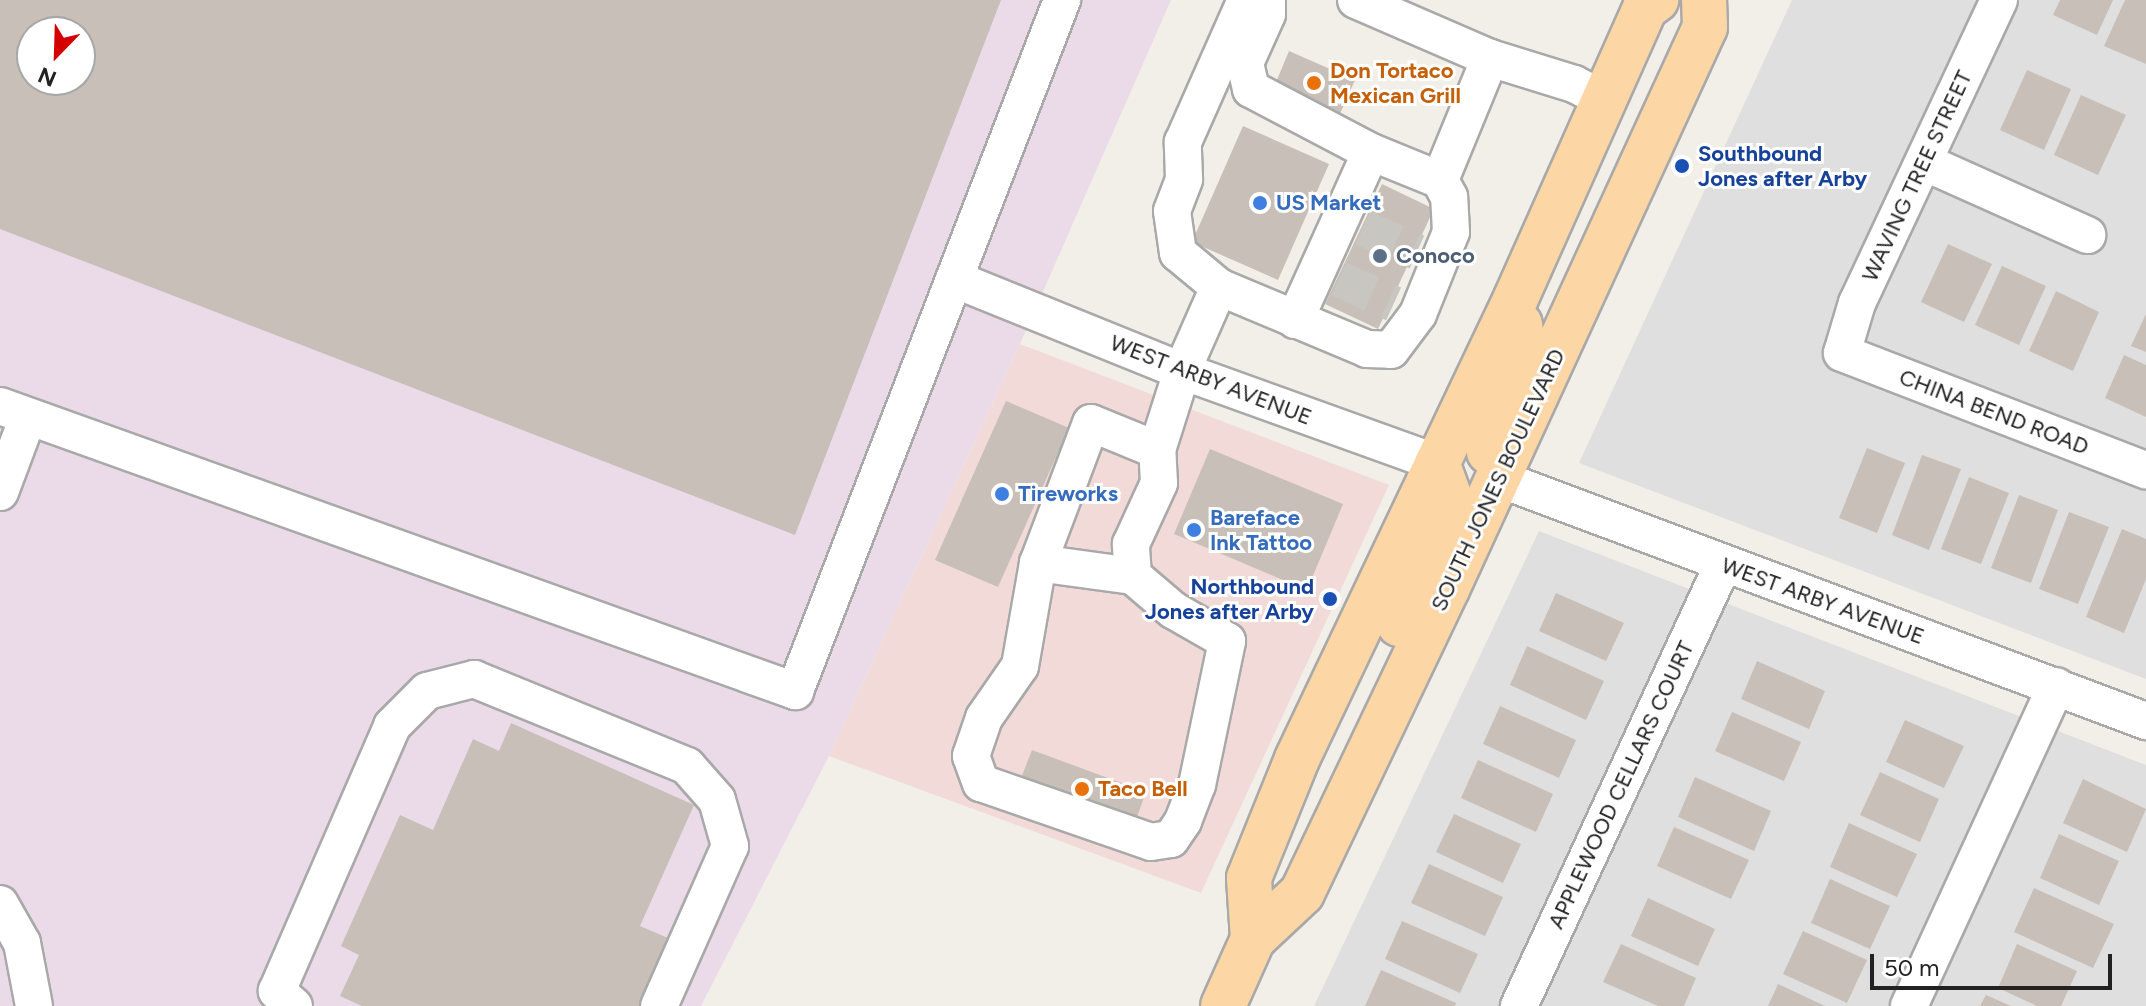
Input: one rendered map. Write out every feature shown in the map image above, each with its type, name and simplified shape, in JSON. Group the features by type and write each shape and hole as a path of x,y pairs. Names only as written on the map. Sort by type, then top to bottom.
{"main road":[{"name":"SOUTH JONES BOULEVARD","path":"1253,939 1249,878 1297,759 1516,298 1607,101 1645,8 1656,0"},
{"name":"SOUTH JONES BOULEVARD","path":"1223,1006 1253,939 1302,893 1401,687 1500,479 1705,27 1704,0"},
{"path":"1582,299 1582,255 1623,133 1622,114 1607,101"},
{"path":"1500,479 1488,450 1488,436 1524,350 1516,298"},
{"path":"1401,687 1391,643 1450,498 1437,463"}],"street":[{"path":"0,492 14,411 795,691 1062,0"},
{"path":"1246,0 1183,142 1184,179 1172,211 1178,253 1219,287 1295,320 1379,350 1391,350 1428,257 1452,213 1440,180 1490,58"},
{"path":"1267,0 1267,14 1245,63 1251,89 1371,152 1440,180"},
{"path":"1356,0 1490,58 1574,84 1607,101"},
{"name":"WAVING TREE STREET","path":"1842,353 1857,303 1999,0"},
{"path":"1295,320 1328,274 1352,223 1371,152"},
{"path":"1924,162 2087,235"},
{"name":"WEST ARBY AVENUE","path":"954,279 1182,371 1437,463"},
{"path":"1133,576 1131,544 1159,483 1157,450 1182,371 1219,287"},
{"name":"CHINA BEND ROAD","path":"1842,353 2146,470"},
{"path":"1038,563 1133,576 1173,610 1227,641 1206,725 1197,785 1171,839 1151,842 981,783 971,756 984,718 1020,666 1038,563 1091,423 1157,450"},
{"name":"WEST ARBY AVENUE","path":"1500,479 2146,721"},
{"name":"APPLEWOOD CELLARS COURT","path":"1519,1006 1723,564"},
{"path":"294,1006 277,991 392,726 427,691 474,679 687,766 717,800 730,846 659,1006"},
{"path":"1909,1006 2056,686"},
{"path":"0,904 22,943 34,1006"}],"shaded area":[{"path":"0,0 1171,0 1020,344 829,756 701,1006 0,1006"},
{"path":"1792,0 2146,0 2146,679 1579,463"},
{"path":"1020,344 1389,485 1201,893 829,756"},
{"path":"1539,531 2146,765 2146,1006 1314,1006"}],"building":[{"path":"0,0 1001,0 795,535 0,229"},
{"path":"2060,0 2113,0 2097,35 2053,15"},
{"path":"2125,0 2146,0 2146,64 2104,46"},
{"name":"Don Tortaco Mexican Grill","path":"1289,51 1355,80 1339,116 1274,87"},
{"path":"2027,70 2071,89 2044,150 2000,130"},
{"path":"2081,95 2126,115 2098,175 2054,155"},
{"name":"US Market","path":"1243,126 1329,164 1278,280 1192,242"},
{"path":"1382,184 1434,209 1378,329 1325,304"},
{"path":"1948,244 1992,264 1964,322 1921,302"},
{"path":"2002,266 2046,286 2019,345 1975,325"},
{"path":"2056,291 2099,312 2073,371 2029,351"},
{"path":"2146,314 2146,352 2131,346"},
{"path":"2124,355 2146,365 2146,417 2105,398"},
{"name":"Tireworks","path":"1006,401 1069,428 998,587 935,560"},
{"path":"1867,448 1905,463 1877,533 1839,518"},
{"path":"1210,449 1343,504 1307,590 1174,534"},
{"path":"1922,455 1961,469 1929,550 1892,535"},
{"path":"1969,477 2009,493 1981,564 1941,549"},
{"path":"2019,495 2058,510 2031,583 1991,568"},
{"path":"2069,512 2109,527 2078,604 2039,589"},
{"path":"2122,529 2146,539 2146,579 2124,633 2086,617"},
{"path":"1556,593 1624,623 1606,661 1539,631"},
{"path":"1527,646 1604,681 1586,720 1510,685"},
{"path":"1757,661 1825,691 1809,729 1741,699"},
{"path":"1500,706 1576,740 1559,778 1483,744"},
{"path":"1732,712 1801,742 1784,781 1715,751"},
{"path":"1905,720 1964,746 1944,788 1886,762"},
{"path":"511,723 694,805 640,926 675,941 646,1006 362,1006 340,996 359,955 341,946 400,815 433,830 473,739 499,751"},
{"name":"Taco Bell","path":"1032,750 1146,792 1133,828 1018,786"},
{"path":"1478,760 1553,794 1536,832 1461,798"},
{"path":"1880,772 1939,799 1920,842 1860,815"},
{"path":"1695,777 1771,811 1754,851 1678,817"},
{"path":"2083,779 2146,809 2127,852 2063,823"},
{"path":"1454,814 1521,844 1503,883 1436,852"},
{"path":"1849,823 1917,854 1897,897 1830,867"},
{"path":"1674,827 1749,860 1731,899 1657,866"},
{"path":"2059,834 2119,861 2099,905 2040,878"},
{"path":"1429,864 1503,897 1485,936 1411,903"},
{"path":"1830,879 1890,906 1870,949 1811,923"},
{"path":"2034,888 2114,924 2093,968 2014,932"},
{"path":"1648,898 1715,929 1698,966 1631,936"},
{"path":"1402,921 1478,954 1460,993 1385,959"},
{"path":"1803,931 1867,960 1847,1003 1783,974"},
{"path":"1621,944 1696,978 1684,1006 1658,1006 1603,982"},
{"path":"2017,944 2077,971 2061,1006 2037,1006 1998,988"},
{"path":"1381,970 1456,1003 1455,1006 1365,1006"},
{"path":"1778,984 1825,1006 1768,1006"},
{"path":"1986,995 2011,1006 1980,1006"}],"tunnel":[{"path":"1363,228 1417,252"},
{"path":"1339,279 1394,304"}],"place":[{"name":"Don Tortaco Mexican Grill","path":"1314,83"},
{"name":"Southbound Jones after Arby","path":"1682,166"},
{"name":"US Market","path":"1260,203"},
{"name":"Conoco","path":"1380,256"},
{"name":"Tireworks","path":"1002,494"},
{"name":"Bareface Ink Tattoo","path":"1194,530"},
{"name":"Northbound Jones after Arby","path":"1330,599"},
{"name":"Taco Bell","path":"1082,789"}]}
